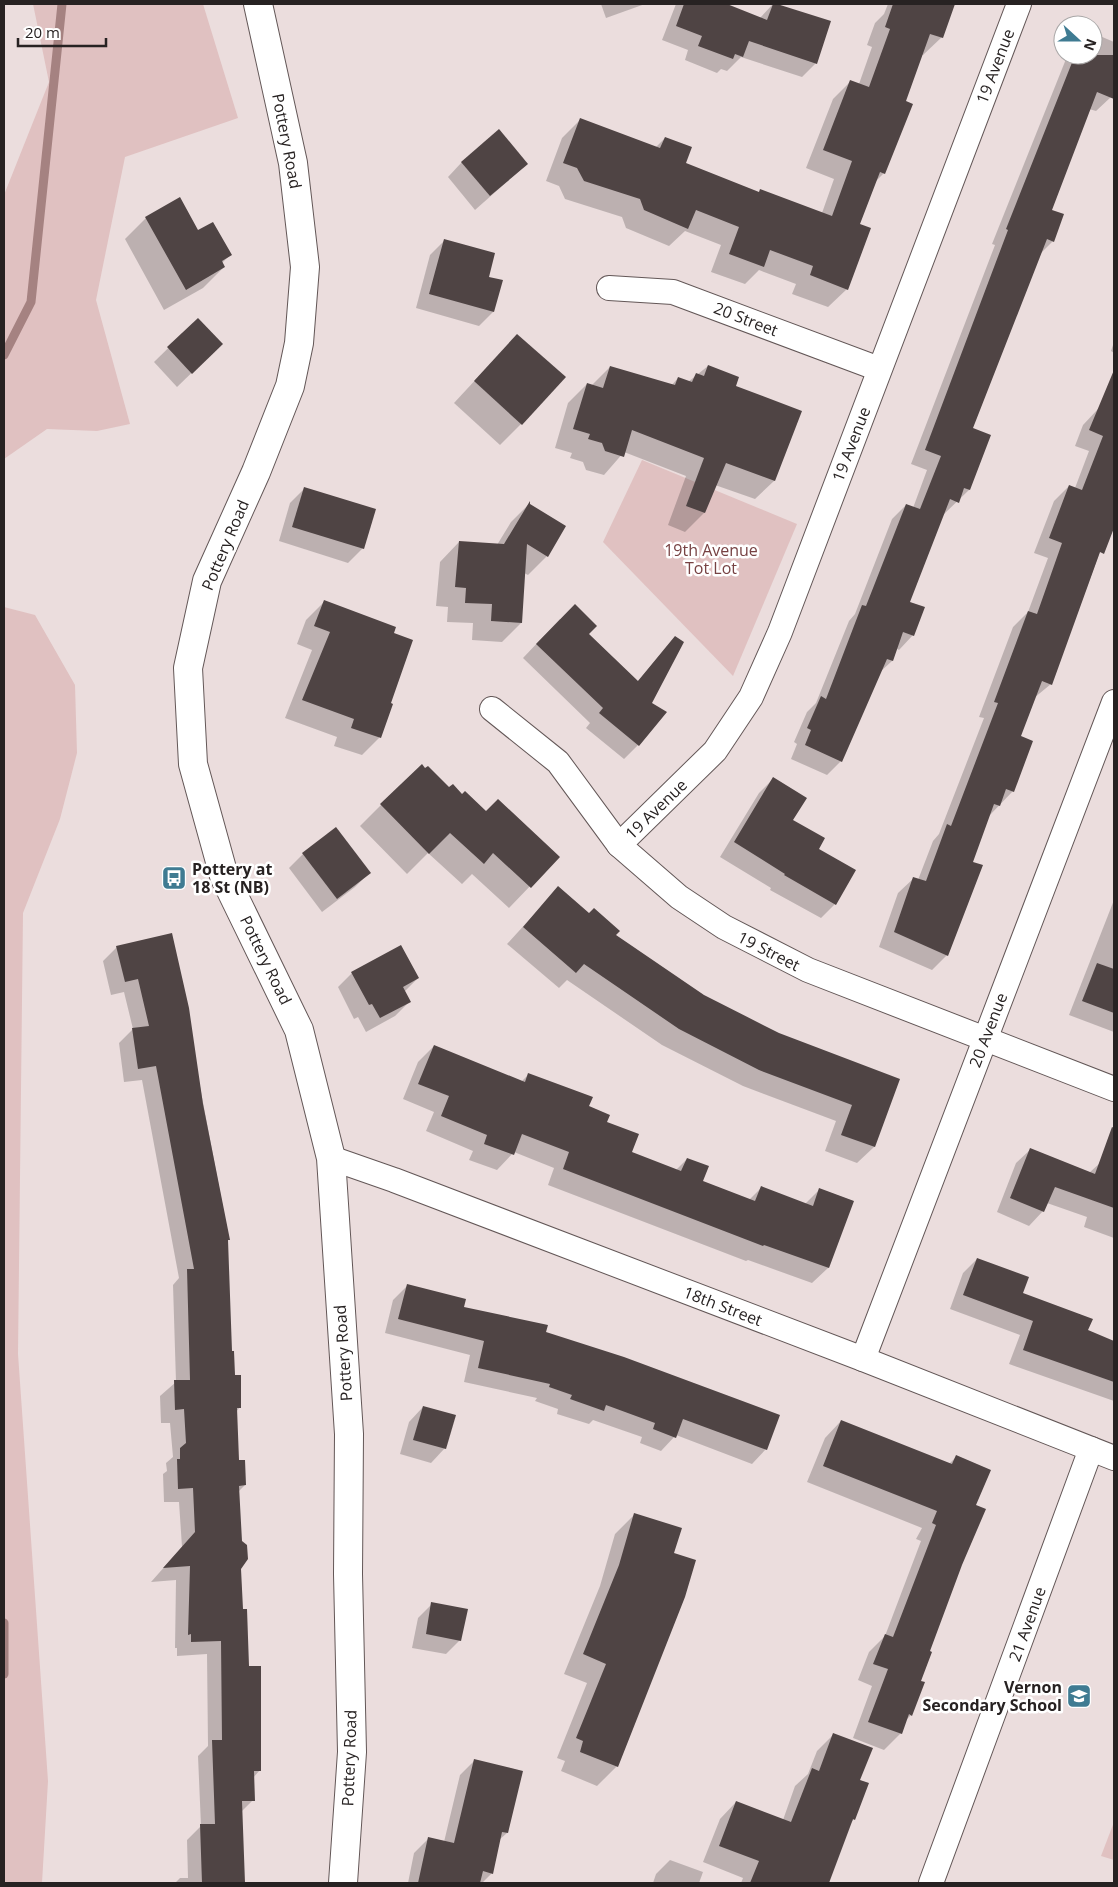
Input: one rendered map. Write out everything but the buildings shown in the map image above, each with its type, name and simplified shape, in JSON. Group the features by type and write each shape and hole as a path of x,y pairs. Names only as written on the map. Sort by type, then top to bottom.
{"street":[{"name":"Pottery Road","path":"258,4 293,163 305,267 300,343 290,386 256,472 207,581 188,668 193,764 224,876 300,1030 330,1158 349,1434 348,1574 352,1752 344,1883"},
{"name":"19 Avenue","path":"619,845 715,751 752,697 780,632 1019,4"},
{"name":"20 Street","path":"609,288 673,292 879,369"},
{"name":"20 Avenue","path":"863,1359 1114,702"},
{"name":"19 Street","path":"492,709 558,762 619,845 679,896 724,928 808,970 1114,1089"},
{"name":"18th Street","path":"330,1158 394,1180 863,1359 1114,1458"},
{"name":"21 Avenue","path":"931,1883 1091,1449"}],"green space":[{"path":"33,4 203,4 238,118 125,157 96,300 130,424 97,431 47,429 4,459 4,195 49,82"},
{"name":"19th Avenue Tot Lot","path":"642,460 797,524 733,676 603,542"},
{"path":"4,607 35,615 75,685 77,753 60,819 23,913 18,1354 48,1781 42,1883 4,1883"},
{"path":"1114,1822 1114,1860 1101,1856"}],"waterway":[{"path":"4,355 31,302 62,4"},
{"path":"4,1623 4,1674"}],"place":[{"name":"Pottery at 18 St (NB)","path":"174,878"},
{"name":"Vernon Secondary School","path":"1079,1696"}]}
